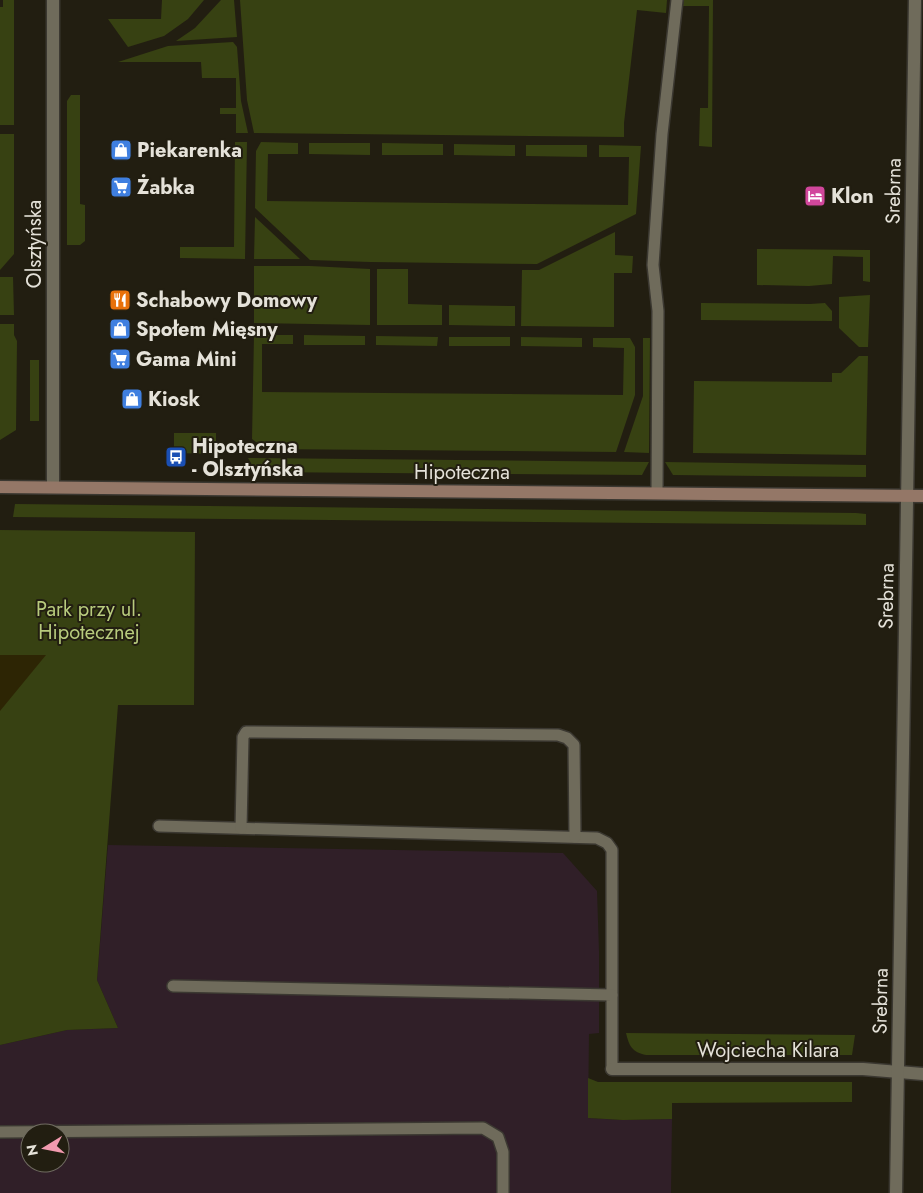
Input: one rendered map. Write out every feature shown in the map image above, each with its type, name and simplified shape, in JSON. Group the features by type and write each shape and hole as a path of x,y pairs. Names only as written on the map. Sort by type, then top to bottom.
{"street":[{"name":"Olsztyńska","path":"53,0 53,487"},
{"name":"Srebrna","path":"896,1193 915,0"},
{"name":"Hipoteczna","path":"0,487 923,496"},
{"name":"Wojciecha Kilara","path":"612,1069 863,1068 923,1074"}],"lane":[{"path":"657,493 658,311 653,265 662,134 677,0"},
{"path":"241,828 243,737 246,732 558,735 567,738 574,745 574,837"},
{"path":"159,826 574,837 597,838 607,843 612,850 612,1069"},
{"path":"173,986 612,995"},
{"path":"0,1132 483,1128 498,1137 503,1152 503,1193"}],"shaded area":[{"path":"108,845 563,853 597,891 599,1033 589,1034 588,1118 623,1120 672,1119 671,1193 0,1193 0,1045 67,1030 118,1028 97,980"}],"green space":[{"path":"3,0 14,0 14,125 0,125 0,7 3,7"},
{"path":"162,0 204,0 188,19 164,36 128,47 108,19 161,19"},
{"path":"221,0 234,0 237,37 176,41 195,28"},
{"path":"240,0 667,0 666,13 637,10 624,137 254,133 247,100"},
{"path":"684,0 713,0 712,147 699,146 700,108 708,108 709,6 683,6"},
{"path":"233,42 237,47 241,101 248,133 236,133 236,114 220,114 220,108 236,108 236,78 202,78 201,62 118,62 168,46"},
{"path":"71,95 80,95 80,204 85,205 85,241 80,245 67,245 67,101"},
{"path":"0,134 14,134 14,254 0,270"},
{"path":"235,142 247,142 245,259 180,258 180,247 234,247"},
{"path":"261,142 298,143 298,154 268,154 267,201 628,205 629,157 599,157 599,145 641,146 636,214 537,264 310,260 255,208 256,151"},
{"path":"309,143 370,143 370,155 309,154"},
{"path":"382,143 443,144 443,155 382,155"},
{"path":"454,144 515,145 515,156 454,155"},
{"path":"526,145 587,145 587,157 526,156"},
{"path":"255,217 300,259 254,259"},
{"path":"615,232 615,255 633,256 632,273 614,273 614,327 521,326 522,270 539,270"},
{"path":"757,249 870,250 870,282 863,281 863,257 833,256 832,284 809,286 757,285"},
{"path":"254,266 370,269 370,325 254,323"},
{"path":"377,269 408,269 408,304 442,305 442,325 377,325"},
{"path":"0,277 13,277 14,315 0,315"},
{"path":"870,295 868,347 859,347 839,328 839,297"},
{"path":"701,303 825,303 832,311 832,321 701,320"},
{"path":"449,305 515,306 515,326 449,325"},
{"path":"0,324 14,324 14,335 17,341 16,430 0,440"},
{"path":"254,335 293,335 293,344 262,344 262,392 623,395 624,348 593,347 593,338 630,338 635,347 635,395 616,452 265,449 252,439"},
{"path":"304,335 365,336 365,345 304,345"},
{"path":"376,336 438,337 437,346 376,345"},
{"path":"449,337 510,337 510,346 449,346"},
{"path":"521,337 582,338 582,347 521,346"},
{"path":"643,338 650,338 649,453 624,452 643,396"},
{"path":"859,356 868,356 866,455 693,453 694,381 832,382 832,373 841,373"},
{"path":"30,360 39,360 39,421 30,421"},
{"path":"174,433 216,433 216,454 174,453"},
{"path":"248,458 649,462 642,475 256,472"},
{"path":"665,462 866,465 866,477 673,475"},
{"path":"15,504 856,513 866,514 866,525 13,517"},
{"name":"Park przy ul. Hipotecznej","path":"0,530 195,532 194,705 118,705 97,980 118,1028 67,1030 0,1045"},
{"path":"626,1033 855,1035 852,1055 646,1055 632,1048"},
{"path":"588,1078 598,1082 852,1082 852,1102 672,1103 672,1119 623,1120 588,1118"}],"sand":[{"path":"0,655 46,655 0,711"}],"place":[{"name":"Piekarenka","path":"121,150"},
{"name":"Żabka","path":"121,187"},
{"name":"Klon","path":"815,196"},
{"name":"Schabowy Domowy","path":"120,300"},
{"name":"Społem Mięsny","path":"120,329"},
{"name":"Gama Mini","path":"120,359"},
{"name":"Kiosk","path":"132,399"},
{"name":"Hipoteczna - Olsztyńska","path":"176,457"}]}
